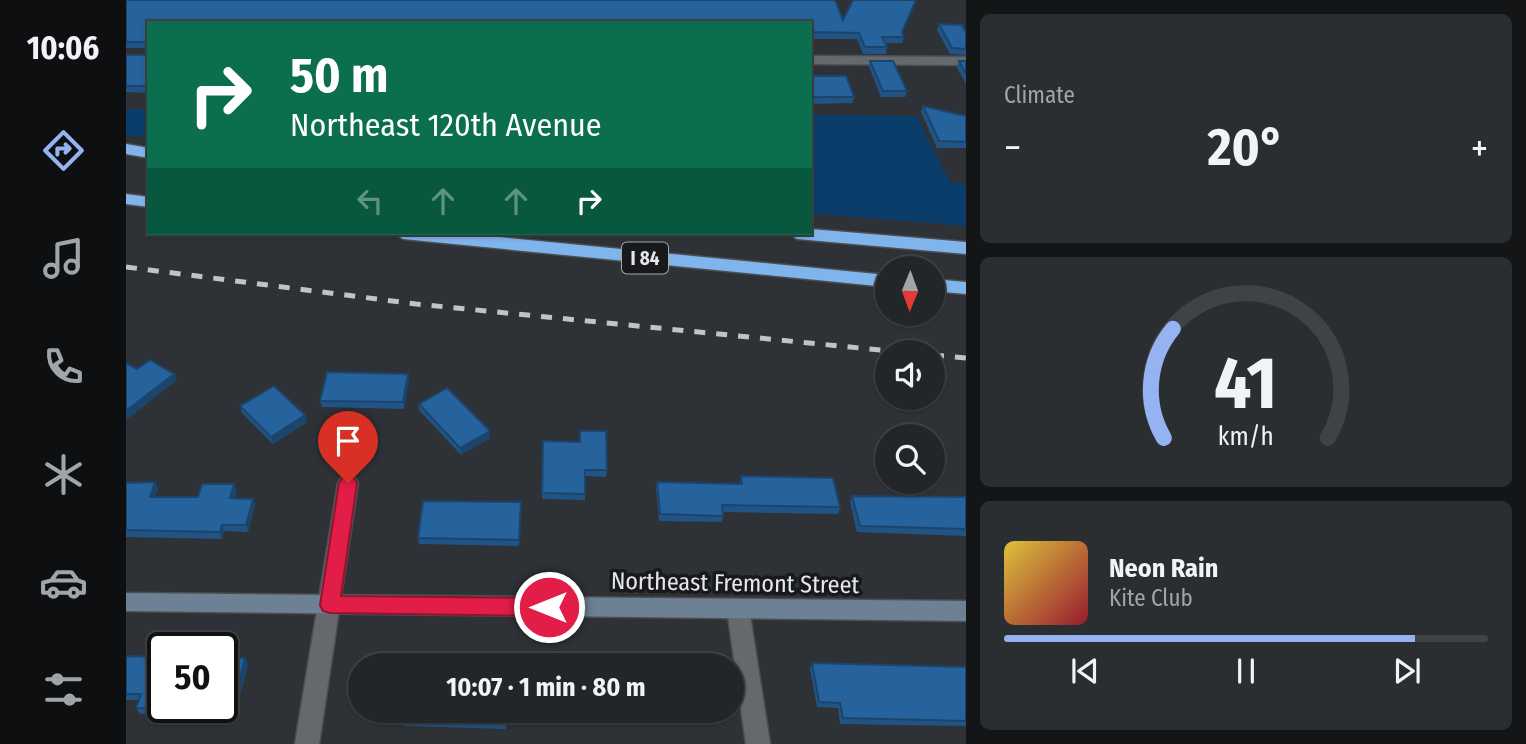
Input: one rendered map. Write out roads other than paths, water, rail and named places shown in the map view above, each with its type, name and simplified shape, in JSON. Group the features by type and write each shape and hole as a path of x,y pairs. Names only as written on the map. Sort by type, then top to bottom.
{"highway":[{"path":"126,149 147,153"},
{"path":"126,161 147,164"},
{"path":"126,199 147,202"},
{"path":"812,234 966,248"},
{"name":"I 84","path":"423,235 875,280"},
{"path":"945,286 966,288"}],"main road":[{"name":"Northeast Fremont Street","path":"126,603 966,611"}],"street":[{"path":"812,60 966,61"},
{"path":"307,744 348,483"},
{"path":"738,609 758,744"}],"railway":[{"path":"126,267 416,304 875,350"},
{"path":"945,356 966,358"}]}
